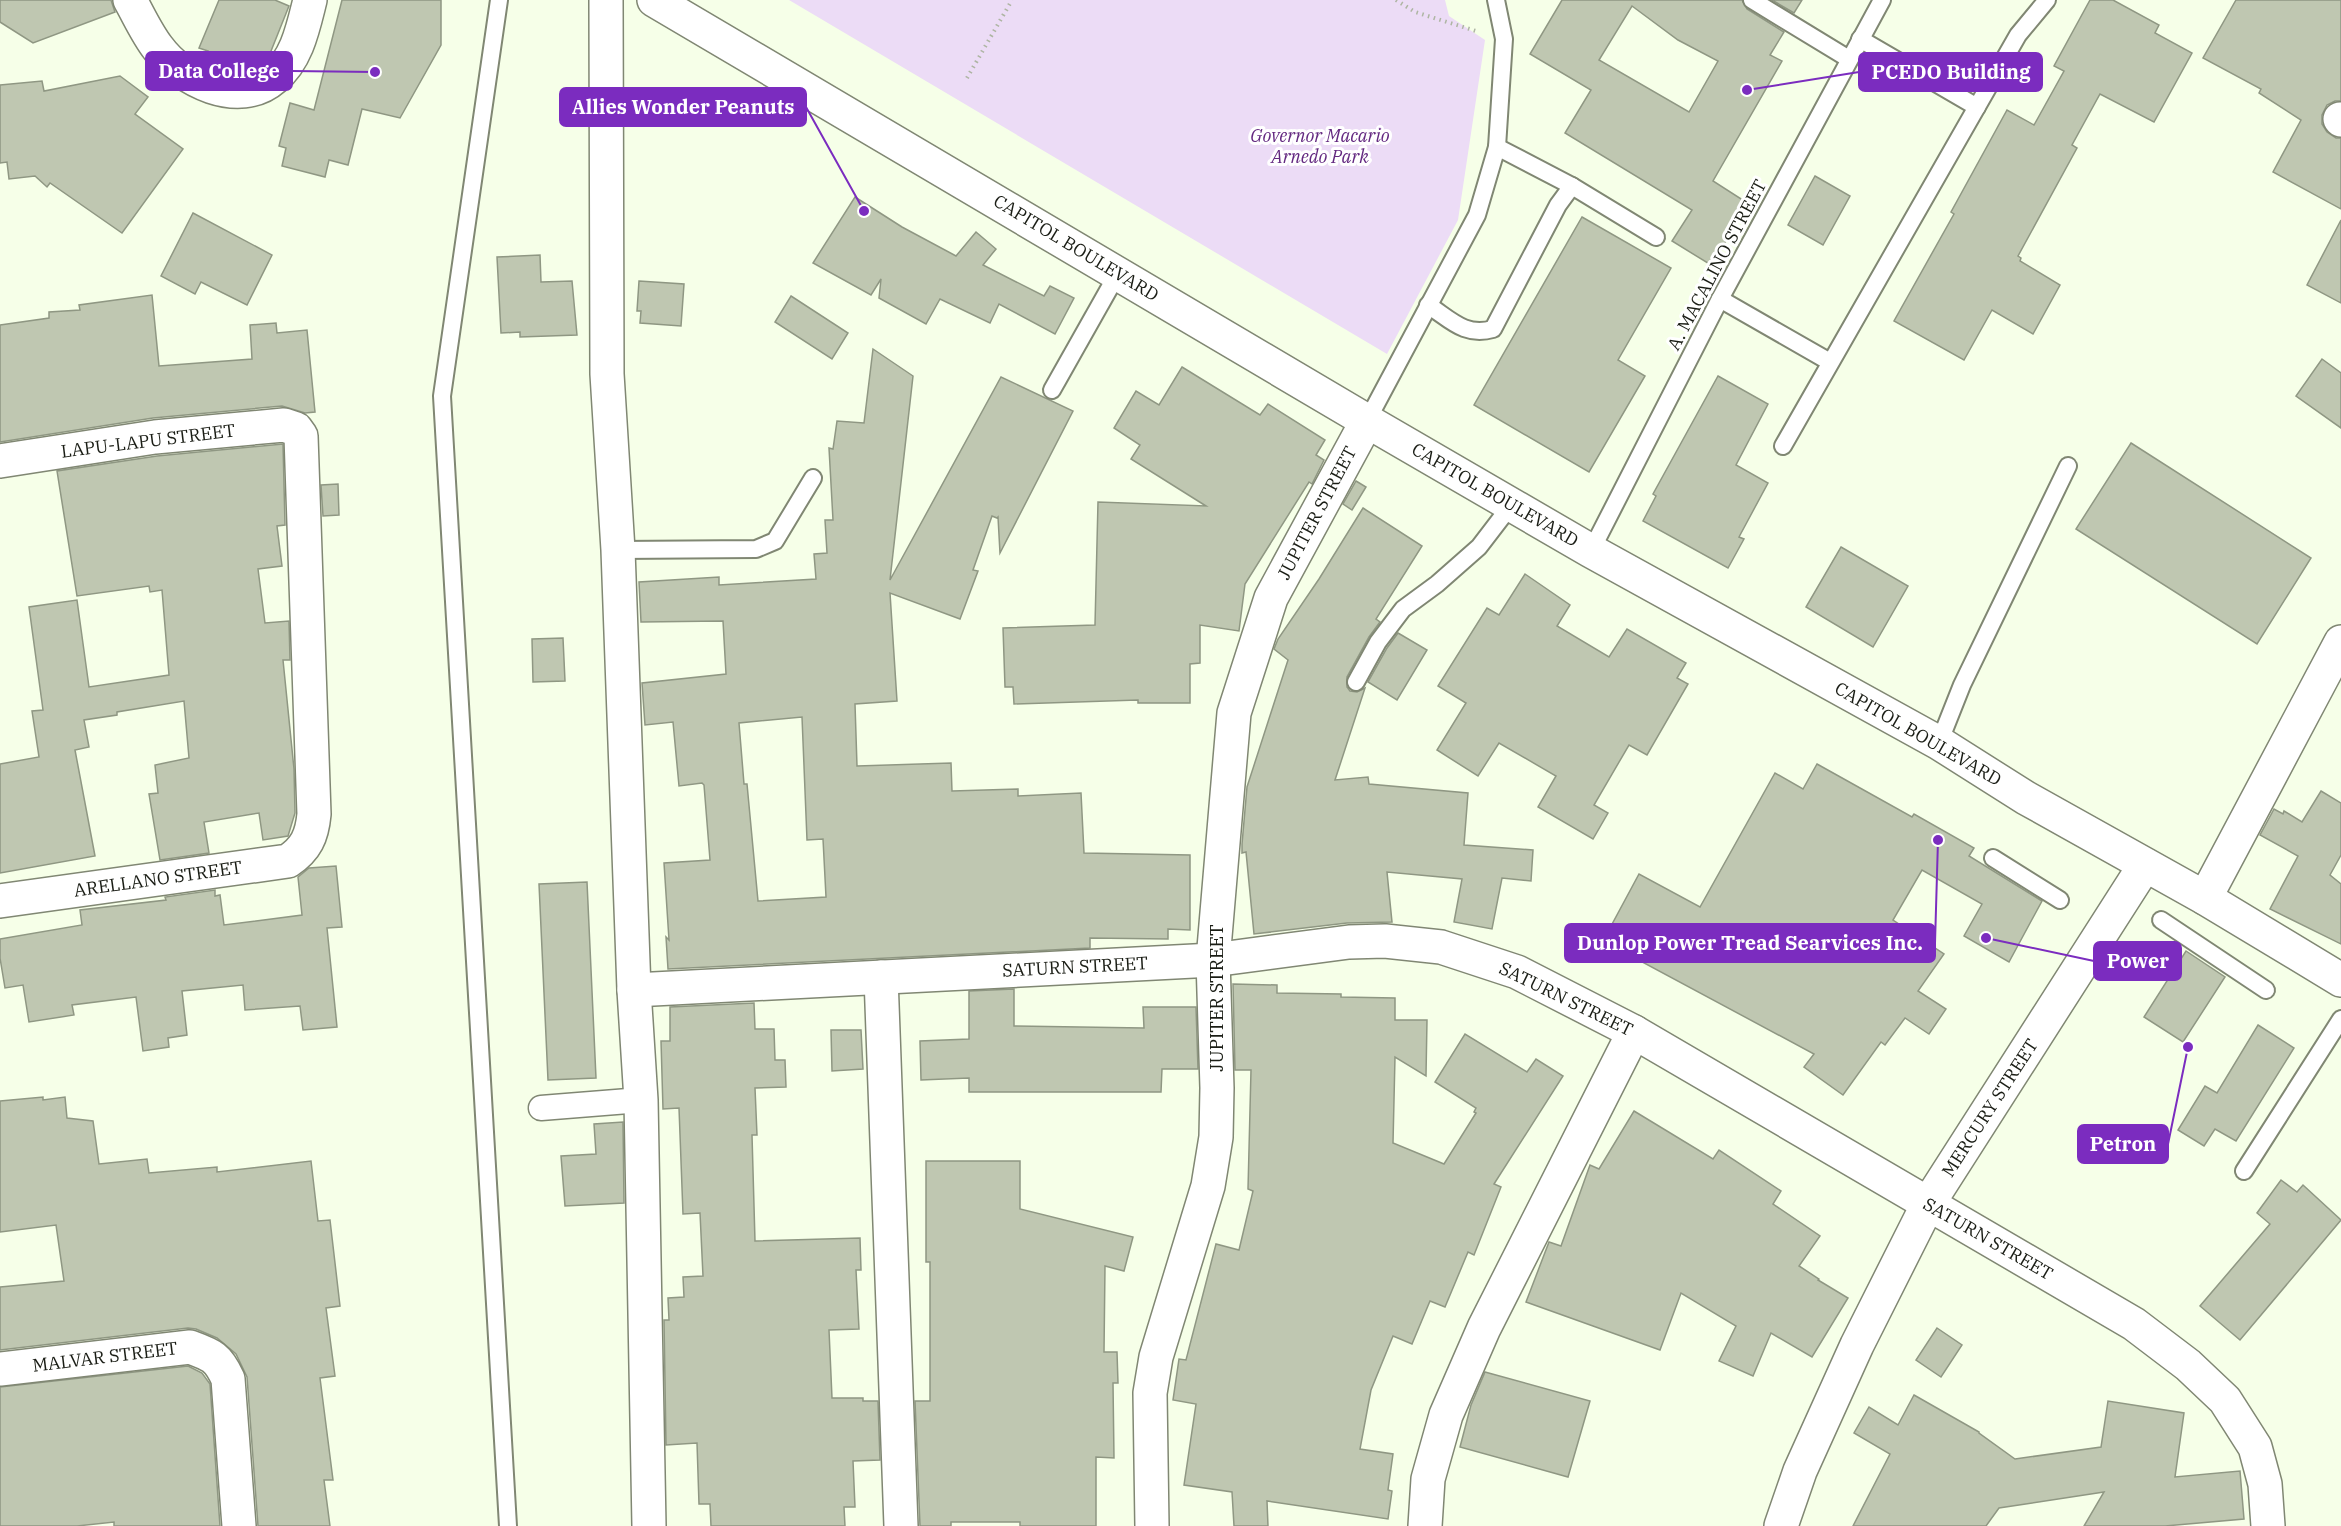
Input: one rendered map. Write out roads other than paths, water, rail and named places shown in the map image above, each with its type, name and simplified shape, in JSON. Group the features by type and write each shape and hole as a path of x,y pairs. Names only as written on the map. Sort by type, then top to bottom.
{"street":[{"path":"130,0 158,49 181,72 208,85 233,92 254,88 274,79 290,60 301,37 310,0"},
{"path":"606,0 607,374 618,550 634,990 641,1100 649,1526"},
{"name":"CAPITOL BOULEVARD","path":"654,0 1367,421 1591,551 1939,743 2026,798 2205,898 2341,980"},
{"name":"JUPITER STREET","path":"1152,1526 1150,1393 1156,1357 1208,1186 1216,1137 1217,1088 1213,960 1234,713 1271,598 1367,421"},
{"name":"LAPU-LAPU STREET","path":"0,461 155,437 284,425 296,429 301,436 314,814 308,841"},
{"path":"2205,898 2341,642"},
{"name":"ARELLANO STREET","path":"0,901 288,861 299,854 308,841"},
{"name":"MERCURY STREET","path":"1781,1526 1800,1471 1857,1345 1928,1204 2145,865"},
{"name":"SATURN STREET","path":"634,990 1213,960 1349,942 1385,941 1441,947 1517,972 1634,1032 2133,1324 2188,1365 2225,1400 2255,1447 2265,1484 2268,1526"},
{"path":"881,977 900,1526"},
{"path":"1425,1526 1428,1479 1446,1415 1484,1328 1634,1032"},
{"path":"541,1108 641,1100"},
{"name":"MALVAR STREET","path":"0,1369 190,1347 213,1355 222,1365 228,1379 239,1526"}],"lane":[{"path":"499,0 442,396 508,1526"},
{"path":"1367,421 1477,215 1497,147 1504,39 1496,0"},
{"path":"1752,0 1850,59"},
{"name":"A. MACALINO STREET","path":"1591,551 1720,299 1882,0"},
{"path":"1783,446 2018,35 2047,0"},
{"path":"1860,39 1977,107"},
{"path":"1497,147 1572,186 1656,237"},
{"path":"1428,305 1470,332 1480,333 1493,329 1558,205 1572,186"},
{"path":"1052,390 1118,273"},
{"path":"1720,299 1830,362"},
{"path":"1939,743 1962,685 2068,466"},
{"path":"618,550 756,549 775,541 813,478"},
{"path":"1356,682 1378,642 1403,609 1437,584 1479,547 1512,504"},
{"path":"1993,858 2060,900"},
{"path":"2161,920 2266,990"},
{"path":"2244,1171 2341,1019"}],"place":[{"name":"Data College","path":"375,72"},
{"name":"PCEDO Building","path":"1747,90"},
{"name":"Allies Wonder Peanuts","path":"864,211"},
{"name":"Dunlop Power Tread Searvices Inc.","path":"1938,840"},
{"name":"Power","path":"1986,938"},
{"name":"Petron","path":"2188,1047"}],"park label":[{"name":"Governor Macario Arnedo Park","path":"1320,146"}]}
